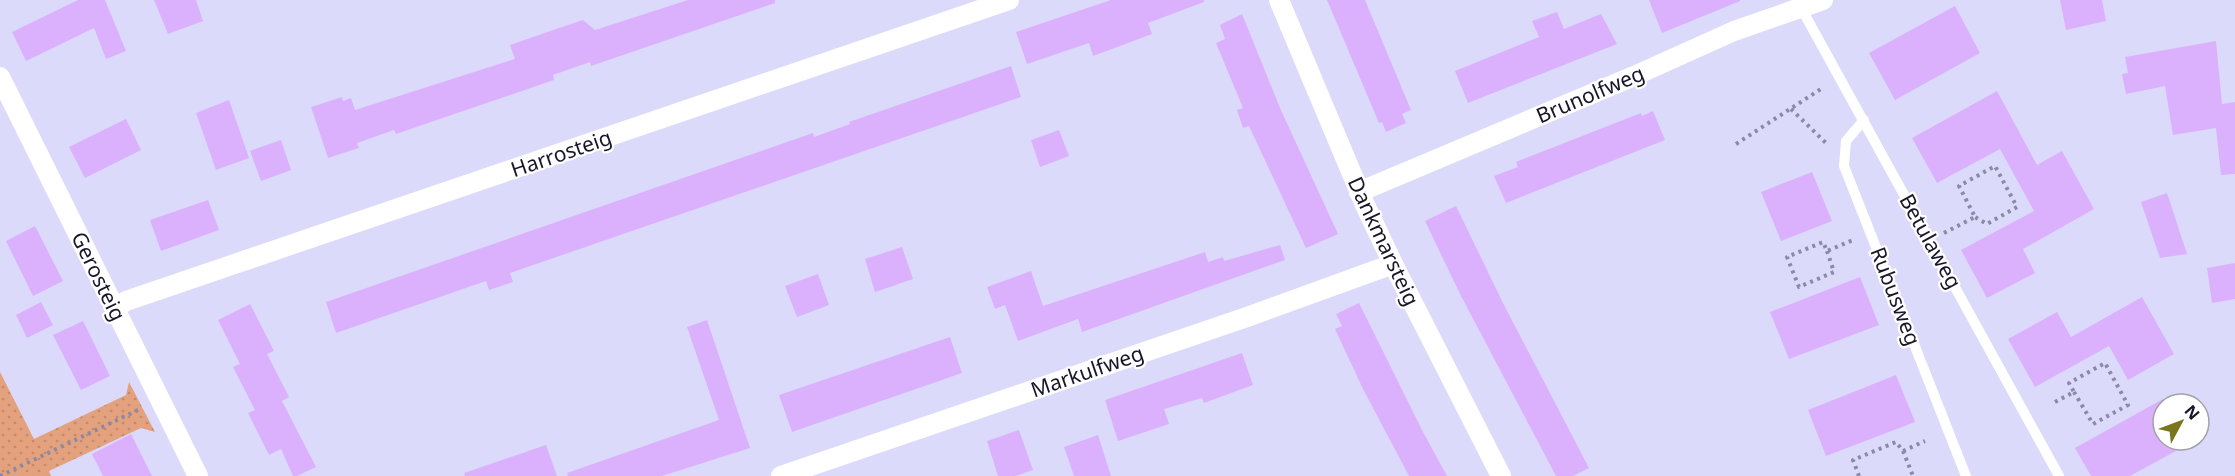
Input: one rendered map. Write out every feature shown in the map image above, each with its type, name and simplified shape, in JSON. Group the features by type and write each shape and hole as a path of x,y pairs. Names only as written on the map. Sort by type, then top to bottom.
{"street":[{"name":"Harrosteig","path":"115,308 126,301 1009,0"},
{"name":"Dankmarsteig","path":"1279,0 1359,192 1501,476"},
{"name":"Brunolfweg","path":"1359,192 1799,3 1824,0"},
{"name":"Gerosteig","path":"0,77 198,476"},
{"name":"Markulfweg","path":"781,476 1237,320 1393,264"}],"lane":[{"name":"Betulaweg","path":"1799,3 2059,476"},
{"path":"1844,160 1846,141 1864,120"},
{"name":"Rubusweg","path":"1844,160 1844,166 1966,476"}],"path":[{"path":"1736,144 1840,76"},
{"path":"1791,109 1844,160"},
{"path":"1995,166 2017,207 1987,224 1975,217 1959,186 1995,166"},
{"path":"1930,241 1975,217"},
{"path":"1827,251 1871,233"},
{"path":"1823,242 1827,251 1834,272 1799,287 1787,257 1823,242"},
{"path":"2105,363 2128,405 2093,424 2074,392 2069,383 2105,363"},
{"path":"2055,402 2074,392"},
{"path":"0,476 146,407"},
{"path":"1903,451 1925,441"},
{"path":"1859,476 1852,460 1896,442 1903,451 1913,476"}],"shaded area":[{"path":"0,372 34,439 126,395 129,382 155,432 141,428 49,471 51,476 0,476"}],"building":[{"path":"78,0 105,0 126,51 106,59 94,28 26,61 12,32"},
{"path":"154,0 196,0 203,21 168,34"},
{"path":"688,0 775,0 775,3 591,66 590,62 553,75 554,80 396,134 394,130 357,143 359,148 328,158 311,107 342,97 343,101 351,98 355,110 515,59 510,45 583,20 595,30"},
{"path":"1111,0 1204,0 1204,2 1148,23 1152,34 1093,56 1089,43 1027,64 1016,32"},
{"path":"1327,0 1365,0 1411,110 1402,114 1406,123 1386,132 1382,122 1379,123"},
{"path":"1649,0 1740,0 1740,1 1662,33"},
{"path":"2060,0 2102,0 2106,21 2066,30"},
{"path":"1955,6 1980,53 1895,100 1869,53"},
{"path":"1557,12 1564,29 1601,14 1617,44 1468,103 1455,71 1539,37 1532,21"},
{"path":"1242,14 1280,108 1338,234 1306,248 1249,126 1243,128 1237,110 1243,108 1216,43 1225,39 1220,25"},
{"path":"2216,41 2222,104 2235,102 2235,174 2221,175 2216,128 2173,135 2165,86 2126,94 2122,74 2128,73 2125,57"},
{"path":"1011,66 1021,97 510,273 513,282 489,290 486,281 336,333 326,302 813,133 814,137 850,124 849,122"},
{"path":"1997,91 2037,165 2062,151 2094,209 2023,249 2035,273 1987,298 1961,250 2034,211 2000,149 1937,183 1912,138"},
{"path":"229,100 249,158 216,170 196,113"},
{"path":"1653,111 1665,140 1506,203 1494,176 1518,167 1516,162 1641,113 1642,116"},
{"path":"126,119 141,150 85,178 69,147"},
{"path":"1059,130 1069,156 1040,167 1031,140"},
{"path":"281,140 291,170 261,181 250,151"},
{"path":"1812,172 1832,221 1781,241 1761,192"},
{"path":"2167,193 2187,254 2160,258 2141,202"},
{"path":"208,200 219,230 161,251 150,220"},
{"path":"1456,206 1503,303 1589,468 1573,476 1556,476 1460,294 1425,221"},
{"path":"35,226 63,281 33,296 6,241"},
{"path":"1280,245 1285,260 1082,332 1078,319 1018,341 1005,305 995,309 987,287 1031,271 1043,306 1205,252 1208,262 1223,257 1224,261"},
{"path":"902,247 913,279 875,292 865,259"},
{"path":"2235,263 2235,299 2212,303 2207,268"},
{"path":"818,274 829,305 797,317 785,286"},
{"path":"1860,277 1879,325 1789,359 1770,312"},
{"path":"2142,297 2174,354 2128,380 2109,346 2035,387 2008,339 2057,312 2071,337"},
{"path":"41,302 53,325 27,338 16,315"},
{"path":"1359,303 1447,476 1409,476 1363,389 1335,329 1342,326 1336,314"},
{"path":"250,304 274,351 267,354 289,397 282,401 316,467 297,476 293,476 281,449 269,455 248,413 255,410 233,367 240,364 218,320"},
{"path":"707,320 750,448 662,476 568,476 567,473 719,420 687,327"},
{"path":"83,321 110,376 81,390 53,335"},
{"path":"950,337 962,373 792,432 779,395"},
{"path":"1242,353 1253,385 1204,403 1202,398 1164,409 1169,424 1118,441 1105,400"},
{"path":"1896,375 1915,422 1826,456 1808,410"},
{"path":"2151,406 2151,452 2174,452 2130,476 2091,476 2075,448"},
{"path":"1019,430 1033,470 1015,476 998,476 987,441"},
{"path":"131,434 152,476 103,476 92,454"},
{"path":"1098,435 1111,476 1074,476 1064,447"},
{"path":"546,445 557,476 465,476 464,473"}]}
